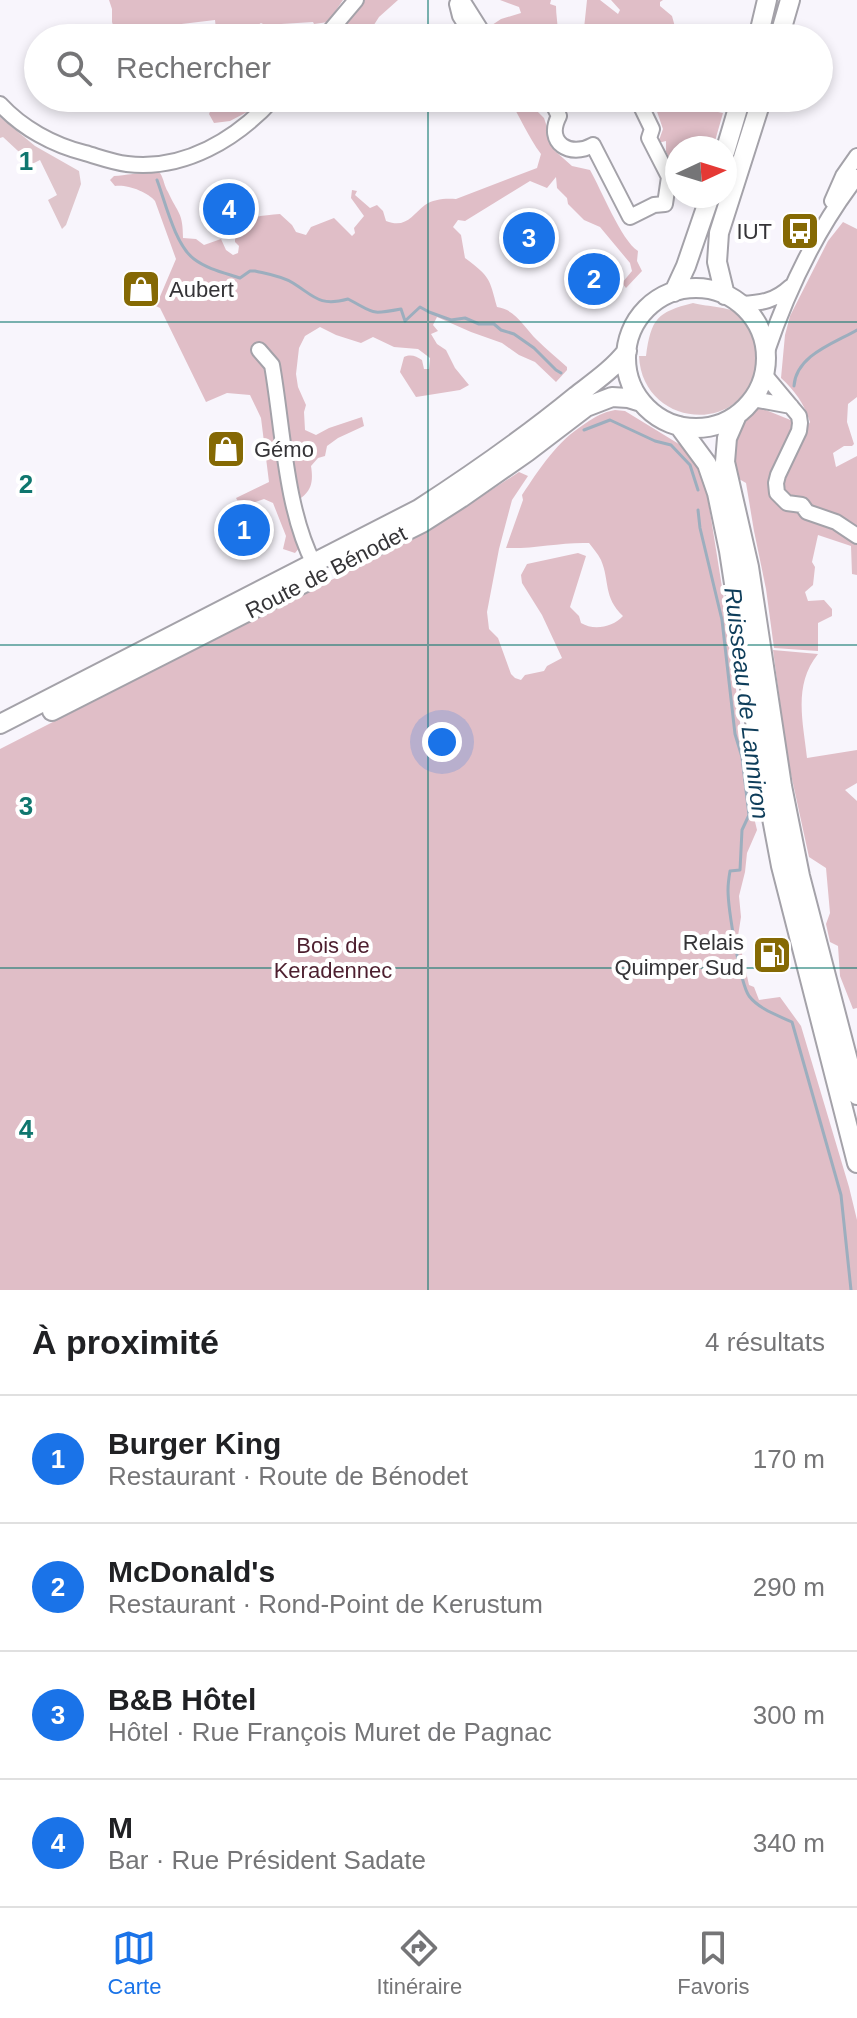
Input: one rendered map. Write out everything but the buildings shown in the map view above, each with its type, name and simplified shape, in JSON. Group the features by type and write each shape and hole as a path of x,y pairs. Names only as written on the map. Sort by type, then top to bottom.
{"main road":[{"path":"761,24 767,0"},
{"path":"783,24 790,0"},
{"path":"730,136 737,112"},
{"path":"734,299 717,262 719,233 758,112"},
{"path":"674,292 706,208"},
{"path":"700,288 734,299 751,313 759,326 766,354 764,374 753,399 737,415 709,427 679,426 658,417 641,402 629,377 629,338 642,314 674,292 700,288"},
{"name":"Route de Bénodet","path":"0,724 419,509 545,422 627,351"},
{"name":"Route de Bénodet","path":"0,738 422,523 495,475 586,407 612,397 641,402"},
{"path":"737,415 727,438 725,462 749,567 782,786 813,926 857,1095"},
{"path":"679,426 707,464 717,493 773,828 857,1163"}],"street":[{"path":"336,24 356,0"},
{"path":"459,0 460,16 465,24"},
{"path":"459,0 476,24"},
{"path":"1,104 38,134 66,148 123,164 141,165 191,156 216,145 234,135 261,112"},
{"path":"557,112 559,116 554,128 557,140 564,147 574,150 593,145 630,217 658,203 665,204 670,181 649,138 652,129 644,112"},
{"path":"827,219 838,186 857,156"},
{"path":"766,354 793,285 827,219 857,177"},
{"path":"734,299 768,302 793,285"},
{"name":"Route de Bénodet","path":"259,350 272,365 293,498 306,547 314,564"},
{"path":"764,374 799,416 800,426 778,475 777,493 787,503 802,505 807,512 836,522 857,536"},
{"path":"753,399 791,406"}],"shaded area":[{"path":"0,117 35,146 79,171 81,184 62,229 48,200 57,195 40,160 32,164 3,137 0,138"},
{"path":"693,303 735,312 748,326 756,346 755,368 746,390 732,405 713,413 693,414 674,409 657,398 644,380 639,356 646,356 650,333 658,319 671,310"}],"green space":[{"path":"109,0 343,0 328,22 314,24 215,24 215,20 182,24 113,24"},
{"path":"365,0 398,0 374,24 344,24"},
{"path":"500,0 551,0 550,4 556,6 558,24 494,24 521,13 519,7"},
{"path":"587,0 600,0 618,14 620,10 611,0 663,0 660,6 672,16 674,24 584,24"},
{"path":"247,112 230,121 214,123 209,114"},
{"path":"516,112 538,112 544,118 555,151 572,166 590,170 618,226 638,251 637,261 642,271 626,288 622,283 632,271 630,263 600,227 584,220 568,204 567,198 557,188 556,177 547,188 530,181 465,221 458,220 453,227 461,235 465,258 487,278 497,307 514,315 567,367 556,382 535,362 502,343 437,317 433,325 438,331 431,334 437,344 446,350 469,385 460,390 416,397 400,372 404,357 409,356 422,360 424,369 429,369 430,358 418,349 394,347 373,337 361,343 320,327 305,336 299,348 296,374 306,405 305,430 316,435 362,417 364,426 327,446 325,456 318,458 311,466 312,481 308,492 287,508 300,547 295,553 283,549 286,536 273,503 264,499 241,507 236,498 269,482 261,418 250,395 227,393 206,402 160,308 156,306 176,259 155,201 137,189 115,186 110,180 114,176 160,173 181,218 183,238 196,239 204,245 221,239 226,250 233,255 238,253 239,246 235,238 243,236 252,218 262,216 280,214 296,232 306,235 311,227 334,218 352,236 354,228 364,216 351,198 352,190 357,191 355,195 370,208 377,205 386,221 404,222 432,201 456,199 537,168 541,154"},
{"path":"657,112 723,113 716,136 665,136 665,141 658,143 663,129"},
{"path":"843,222 857,229 857,397 848,404 847,422 854,444 833,453 836,467 857,456 857,575 852,574 851,546 818,535 812,562 815,567 813,585 805,592 808,601 824,600 832,609 832,616 818,623 818,651 774,648 746,483 739,479 734,459 734,439 742,421 756,406 793,421 804,433 810,422 798,398 781,378 785,335 790,316 828,241"},
{"name":"Bois de Keradennec","path":"615,410 625,411 687,449 696,461 707,493 729,631 749,797 757,830 747,853 739,896 741,917 738,936 749,985 754,987 759,1000 780,997 801,1026 857,1220 857,1290 0,1290 0,749 388,551 456,513 519,472 528,476 512,500 499,549 487,612 489,629 498,638 515,678 521,680 525,675 544,671 562,658 542,615 522,583 521,575 527,564 578,553 586,556 570,607 581,623 592,627 609,625 623,616 612,602 601,560 589,543 506,548 523,500 522,495 550,456 575,430 599,415"},
{"path":"773,650 818,654 810,666 802,691 807,758 857,750 857,783 845,790 857,801 857,1008 853,1009 840,976 838,946 830,942 826,924 830,913 826,868 809,857 787,756"}],"waterway":[{"name":"Ruisseau de Lanniron","path":"157,180 181,244 194,259 205,265 240,278 250,271 280,277 323,301 348,299 377,312 401,309 405,321 420,307 451,320 465,318 479,324 494,324 534,348 561,373"},
{"path":"794,386 796,375 809,358 857,330"},
{"name":"Ruisseau de Lanniron","path":"584,430 610,420 671,445 690,465 698,490"},
{"name":"Ruisseau de Lanniron","path":"698,510 722,620 735,734 742,757 749,815 742,830 740,870 730,871 729,880 735,945 749,996 763,1008 792,1022 841,1195 851,1290"}],"place":[{"name":"M","path":"229,209"},
{"name":"IUT","path":"800,231"},
{"name":"B&B Hôtel","path":"529,238"},
{"name":"McDonald's","path":"594,279"},
{"name":"Aubert","path":"141,289"},
{"name":"Gémo","path":"226,449"},
{"name":"Burger King","path":"244,530"},
{"name":"Relais Quimper Sud","path":"772,955"}]}
